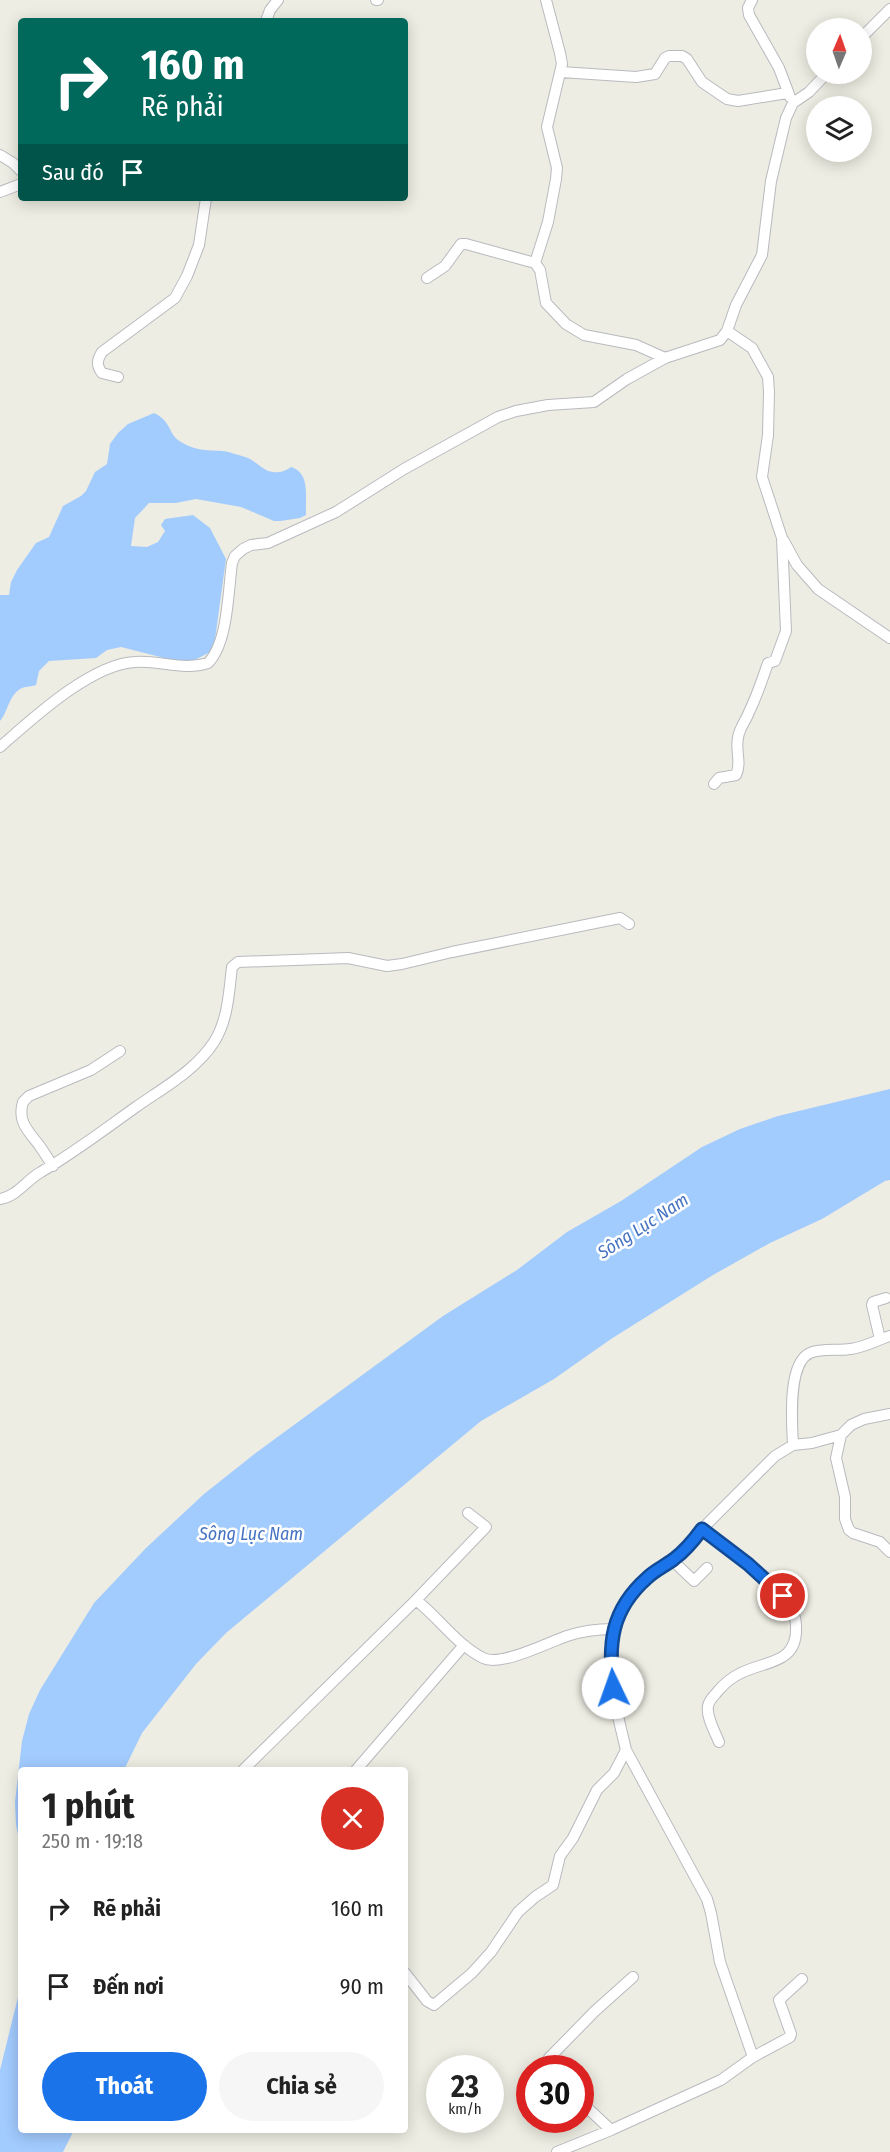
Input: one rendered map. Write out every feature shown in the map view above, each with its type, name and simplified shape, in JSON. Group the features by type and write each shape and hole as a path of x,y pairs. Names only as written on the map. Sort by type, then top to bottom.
{"street":[{"path":"267,18 278,0"},
{"path":"535,263 548,222 557,168 547,127 561,72 561,53 546,0"},
{"path":"0,747 56,700 106,669 136,661 184,667 208,663 218,649 222,634 232,564 243,549 251,545 268,543 336,512 404,469 498,417 548,405 594,402 627,379 665,358 720,340 727,331 736,305 762,255 771,181 790,98 779,69 750,15 748,8 752,0"},
{"path":"872,27 890,9"},
{"path":"561,72 636,77 655,74 665,58 669,56 682,56 687,59 702,82 727,99 738,101 790,98 809,92 817,84"},
{"path":"0,155 18,168"},
{"path":"0,192 18,185"},
{"path":"118,377 102,373 98,368 98,357 134,327 175,298 187,276 199,245 206,201"},
{"path":"427,278 445,266 461,244 535,263 540,270 546,303 566,324 584,335 636,345 665,358"},
{"path":"727,331 752,348 768,377 768,435 762,477 782,538 797,565 818,589 890,638"},
{"path":"714,784 719,778 738,773 737,745 740,730 753,705 768,663 775,661 784,637 782,538"},
{"path":"0,1199 12,1196 34,1177 176,1079 207,1052 221,1029 232,967 238,962 348,958 387,966 620,918 629,924"},
{"path":"52,1166 28,1134 22,1122 23,1102 29,1096 91,1070 120,1051"},
{"path":"792,1445 795,1374 804,1357 818,1351 863,1346 885,1337 872,1305 873,1302 886,1298"},
{"path":"753,2058 720,1962 707,1899 626,1750 614,1698 611,1669 613,1629 628,1598 641,1584 656,1570 672,1560 775,1456 792,1445 812,1443 841,1435 851,1425 864,1419 890,1414"},
{"path":"841,1435 836,1458 846,1500 845,1519 849,1530 880,1542 890,1551"},
{"path":"246,1767 416,1600 486,1527 468,1513"},
{"path":"702,1529 778,1589 792,1609 796,1623 794,1641 789,1653 728,1680 708,1704 708,1712 718,1742"},
{"path":"672,1560 694,1581 707,1568"},
{"path":"416,1600 464,1645 485,1659 493,1660 527,1653 576,1634 613,1629"},
{"path":"359,1767 464,1645"},
{"path":"408,1977 427,2001 434,2005 472,1973 498,1942 518,1912 555,1883 560,1856 573,1838 597,1790 614,1773 626,1750"},
{"path":"552,2055 595,2011 633,1977"},
{"path":"557,2152 697,2092 721,2080 790,2037 791,2034 779,2000 802,1979"},
{"path":"594,2114 611,2130"}],"water":[{"path":"154,413 164,419 178,440 189,446 226,451 252,460 269,471 280,472 291,467 297,470 302,475 306,487 306,515 300,518 274,521 241,507 196,499 176,503 149,503 135,518 131,546 147,547 158,542 165,531 161,525 165,519 193,515 210,528 226,559 215,639 210,652 193,661 180,662 121,647 107,650 96,658 49,661 39,671 36,685 22,688 14,694 0,721 0,595 9,595 11,582 17,570 36,543 49,537 63,506 81,496 95,472 107,464 110,444 118,433 128,424"},
{"name":"Sông Lục Nam","path":"890,1089 890,1180 822,1219 770,1243 713,1275 611,1339 554,1379 481,1421 226,1633 196,1664 142,1733 125,1767 19,1767 22,1741 29,1714 40,1690 94,1603 146,1548 204,1494 257,1452 443,1316 517,1270 567,1232 621,1201 702,1147 740,1129 778,1116"},
{"name":"Sông Lục Nam","path":"18,1776 18,1835 16,1825 15,1802"},
{"path":"18,1997 18,2133 72,2133 63,2152 0,2152 0,2070"}],"route":[{"path":"613,1688 611,1669 613,1629 628,1598 647,1577 684,1551 702,1529 748,1564 783,1596"}]}
